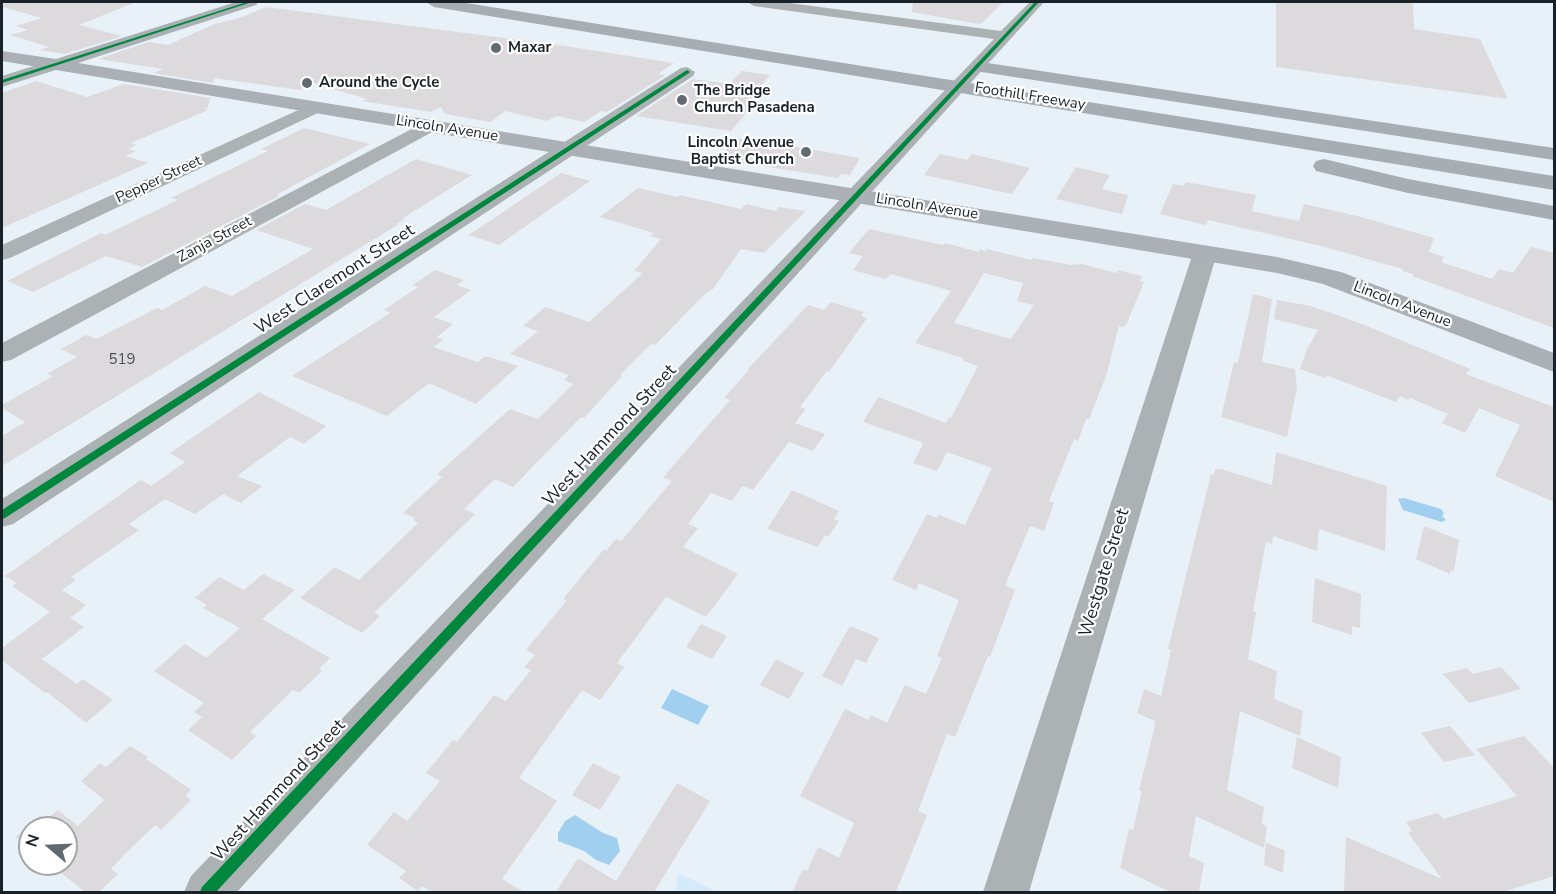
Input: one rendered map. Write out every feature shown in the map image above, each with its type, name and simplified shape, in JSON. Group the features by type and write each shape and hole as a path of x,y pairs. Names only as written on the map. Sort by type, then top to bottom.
{"highway":[{"name":"Foothill Freeway","path":"434,2 1554,183"},
{"name":"Foothill Freeway","path":"958,63 1554,154"},
{"path":"1034,74 1285,98 1554,136"},
{"path":"1019,95 1181,137 1344,170 1408,186 1554,213"}],"main road":[{"path":"56,64 250,2"},
{"name":"Lincoln Avenue","path":"2,56 1205,253 1332,278 1554,363"}],"street":[{"path":"754,2 791,4 1005,36"},
{"name":"West Hammond Street","path":"207,892 1037,2"},
{"path":"2,82 56,64"},
{"name":"West Claremont Street","path":"2,515 687,72"},
{"name":"Pepper Street","path":"2,253 316,107"},
{"name":"Zanja Street","path":"2,354 429,126"},
{"name":"Westgate Street","path":"1006,892 1205,253"}],"shaded area":[{"path":"678,873 718,892 676,892"}],"water":[{"path":"1404,498 1441,509 1444,513 1442,516 1446,520 1442,522 1403,510 1398,499"},
{"path":"672,689 709,706 698,725 661,708"},
{"path":"575,815 603,833 617,838 620,851 609,865 596,860 584,851 558,841 558,833 565,821"}],"building":[{"path":"4,2 136,2 79,25 122,36 65,54 39,50 49,47 10,35 28,30 16,26 42,18 3,7"},
{"path":"913,2 1003,2 982,23 978,24 912,12"},
{"path":"1276,2 1413,2 1414,29 1480,39 1508,99 1276,67"},
{"path":"266,7 565,46 674,63 658,74 666,75 607,112 601,111 584,122 557,116 547,121 505,111 491,122 445,114 441,107 431,112 362,101 367,99 313,83 300,90 214,78 213,83 153,73 163,69 98,59 149,42 168,45 212,25 242,17"},
{"path":"742,71 770,75 759,88 766,89 731,131 636,116 693,79 729,84"},
{"path":"36,81 87,97 124,84 210,98 208,107 204,109 208,110 131,143 137,145 128,149 136,151 125,156 148,163 2,228 2,93"},
{"path":"304,128 370,144 276,195 279,196 142,267 106,256 33,292 7,281 101,233 105,235 178,200 171,198 268,151 261,149"},
{"path":"736,138 860,158 850,175 840,174 838,178 718,159"},
{"path":"940,154 967,160 972,154 1030,168 1012,194 924,175"},
{"path":"416,159 472,175 403,218 405,219 397,224 399,224 2,466 2,436 25,422 2,408 2,405 53,376 47,374 77,357 61,349 86,335 96,339 157,308 162,310 205,286 232,296 313,249 256,230 305,204 326,210"},
{"path":"1076,167 1110,175 1102,189 1128,195 1122,214 1056,199"},
{"path":"561,173 590,181 499,245 469,235"},
{"path":"1186,182 1256,195 1252,211 1299,221 1304,204 1361,217 1434,238 1429,252 1444,257 1441,262 1492,279 1499,269 1513,273 1531,247 1554,253 1554,328 1412,276 1413,274 1402,271 1403,269 1321,246 1208,220 1206,225 1160,214 1173,184 1184,186"},
{"path":"638,188 741,209 746,204 775,211 779,207 806,211 764,253 741,249 713,289 706,293 655,345 651,344 620,375 622,376 584,418 581,417 513,487 495,479 464,509 475,514 374,613 380,616 362,633 300,598 335,567 359,580 418,523 413,520 415,518 403,513 442,477 437,474 510,409 538,419 573,384 564,380 569,375 510,354 538,331 523,326 545,307 589,322 643,273 634,271 661,239 650,236 654,233 600,217"},
{"path":"869,229 943,245 945,243 979,252 980,249 985,252 987,249 1031,260 1033,258 1071,265 1082,264 1116,273 1118,270 1142,276 1140,281 1144,282 1127,323 1124,327 1119,326 1106,376 1089,419 1086,419 1078,441 1074,439 1049,501 1054,503 1044,531 1030,526 1008,578 1006,586 1015,590 990,657 988,656 955,737 947,734 918,811 927,815 896,892 792,892 803,869 807,871 818,847 839,858 854,823 800,796 845,709 868,720 871,715 887,723 905,685 926,694 942,658 937,656 959,600 919,583 916,590 892,580 927,514 937,518 939,515 965,525 992,468 947,452 937,471 913,463 923,444 921,442 863,422 878,397 946,423 949,417 951,418 978,366 962,360 963,358 915,343 951,291 891,274 886,279 853,270 863,256 849,253","holes":["984,273 1023,283 1017,301 1034,305 1011,339 954,323"]},
{"path":"435,270 464,280 457,285 471,290 434,317 453,324 437,337 443,340 433,347 478,362 484,357 489,357 518,366 476,404 429,383 387,416 292,376 390,313 384,310 418,287 413,285"},
{"path":"1253,294 1272,299 1262,362 1295,369 1297,388 1287,437 1221,417 1234,362 1238,363"},
{"path":"1277,300 1311,306 1362,324 1470,369 1466,374 1554,407 1554,502 1495,476 1520,425 1479,408 1465,433 1442,423 1448,414 1410,398 1408,400 1400,396 1396,402 1326,375 1326,378 1300,369 1307,349 1318,330 1274,319"},
{"path":"831,302 864,312 861,316 867,318 829,372 827,371 800,407 806,409 795,423 825,434 813,451 789,442 753,490 742,486 732,501 711,493 688,524 698,528 683,547 738,574 706,617 666,597 617,663 624,667 600,700 582,690 519,778 557,801 502,879 524,892 432,892 422,886 418,891 399,878 406,871 367,845 394,812 407,821 440,781 426,773 453,740 457,742 494,695 506,701 531,670 524,667 535,655 526,650 567,600 563,599 604,549 606,551 616,539 621,541 672,481 664,478 666,474 730,400 724,398 748,369 808,305 824,310"},
{"path":"259,392 326,426 304,444 290,437 237,476 262,486 241,503 223,494 195,514 165,499 129,524 139,530 71,577 76,580 62,590 86,605 70,618 84,627 42,659 77,684 83,679 113,700 86,723 2,660 2,648 50,612 12,586 17,583 5,576 141,480 151,486 185,462 170,453"},
{"path":"1276,452 1387,486 1385,551 1319,529 1317,551 1273,536 1272,544 1266,542 1253,611 1256,612 1248,659 1277,671 1274,699 1303,711 1300,736 1240,711 1227,790 1264,807 1262,824 1267,827 1264,848 1196,816 1189,856 1204,863 1199,892 1170,892 1120,868 1129,829 1133,830 1142,791 1139,790 1155,721 1137,713 1144,689 1161,696 1171,650 1168,649 1211,474 1214,475 1215,469 1221,469 1272,485"},
{"path":"792,490 839,511 834,519 839,521 828,537 825,535 818,547 767,529"},
{"path":"1424,526 1459,540 1454,571 1451,570 1450,574 1416,559"},
{"path":"263,574 295,590 262,619 330,658 319,669 322,671 299,693 293,690 250,732 256,736 232,760 188,730 202,717 194,712 204,703 154,671 185,644 206,658 240,628 203,608 207,605 195,598 219,577 244,590"},
{"path":"1315,578 1361,594 1360,628 1352,626 1352,635 1312,622"},
{"path":"701,624 727,636 712,659 686,647"},
{"path":"850,626 879,638 866,663 856,659 842,686 822,676"},
{"path":"776,659 804,673 789,699 760,685"},
{"path":"1501,667 1521,689 1469,703 1443,674 1467,668 1473,674"},
{"path":"1450,726 1475,755 1444,762 1421,733"},
{"path":"1524,736 1554,768 1554,876 1503,892 1344,892 1346,837 1442,879 1408,833 1412,831 1406,822 1438,813 1443,819 1517,796 1476,749"},
{"path":"1297,737 1341,757 1338,788 1292,768"},
{"path":"130,746 191,790 185,796 191,800 161,830 155,825 126,853 111,869 118,874 99,892 85,892 65,876 78,876 78,826 104,800 81,781 100,763 106,767"},
{"path":"593,763 621,777 600,810 572,795"},
{"path":"677,783 710,801 654,892 556,892 578,858 616,881"},
{"path":"58,810 66,816 51,816"},
{"path":"1266,843 1285,851 1283,873 1264,865"}],"cycle path":[{"path":"2,82 250,2"},
{"path":"207,892 1037,2"},
{"path":"2,515 687,72"}],"place":[{"name":"Maxar","path":"496,48"},
{"name":"Around the Cycle","path":"307,83"},
{"name":"The Bridge Church Pasadena","path":"682,100"},
{"name":"Lincoln Avenue Baptist Church","path":"806,152"}]}
